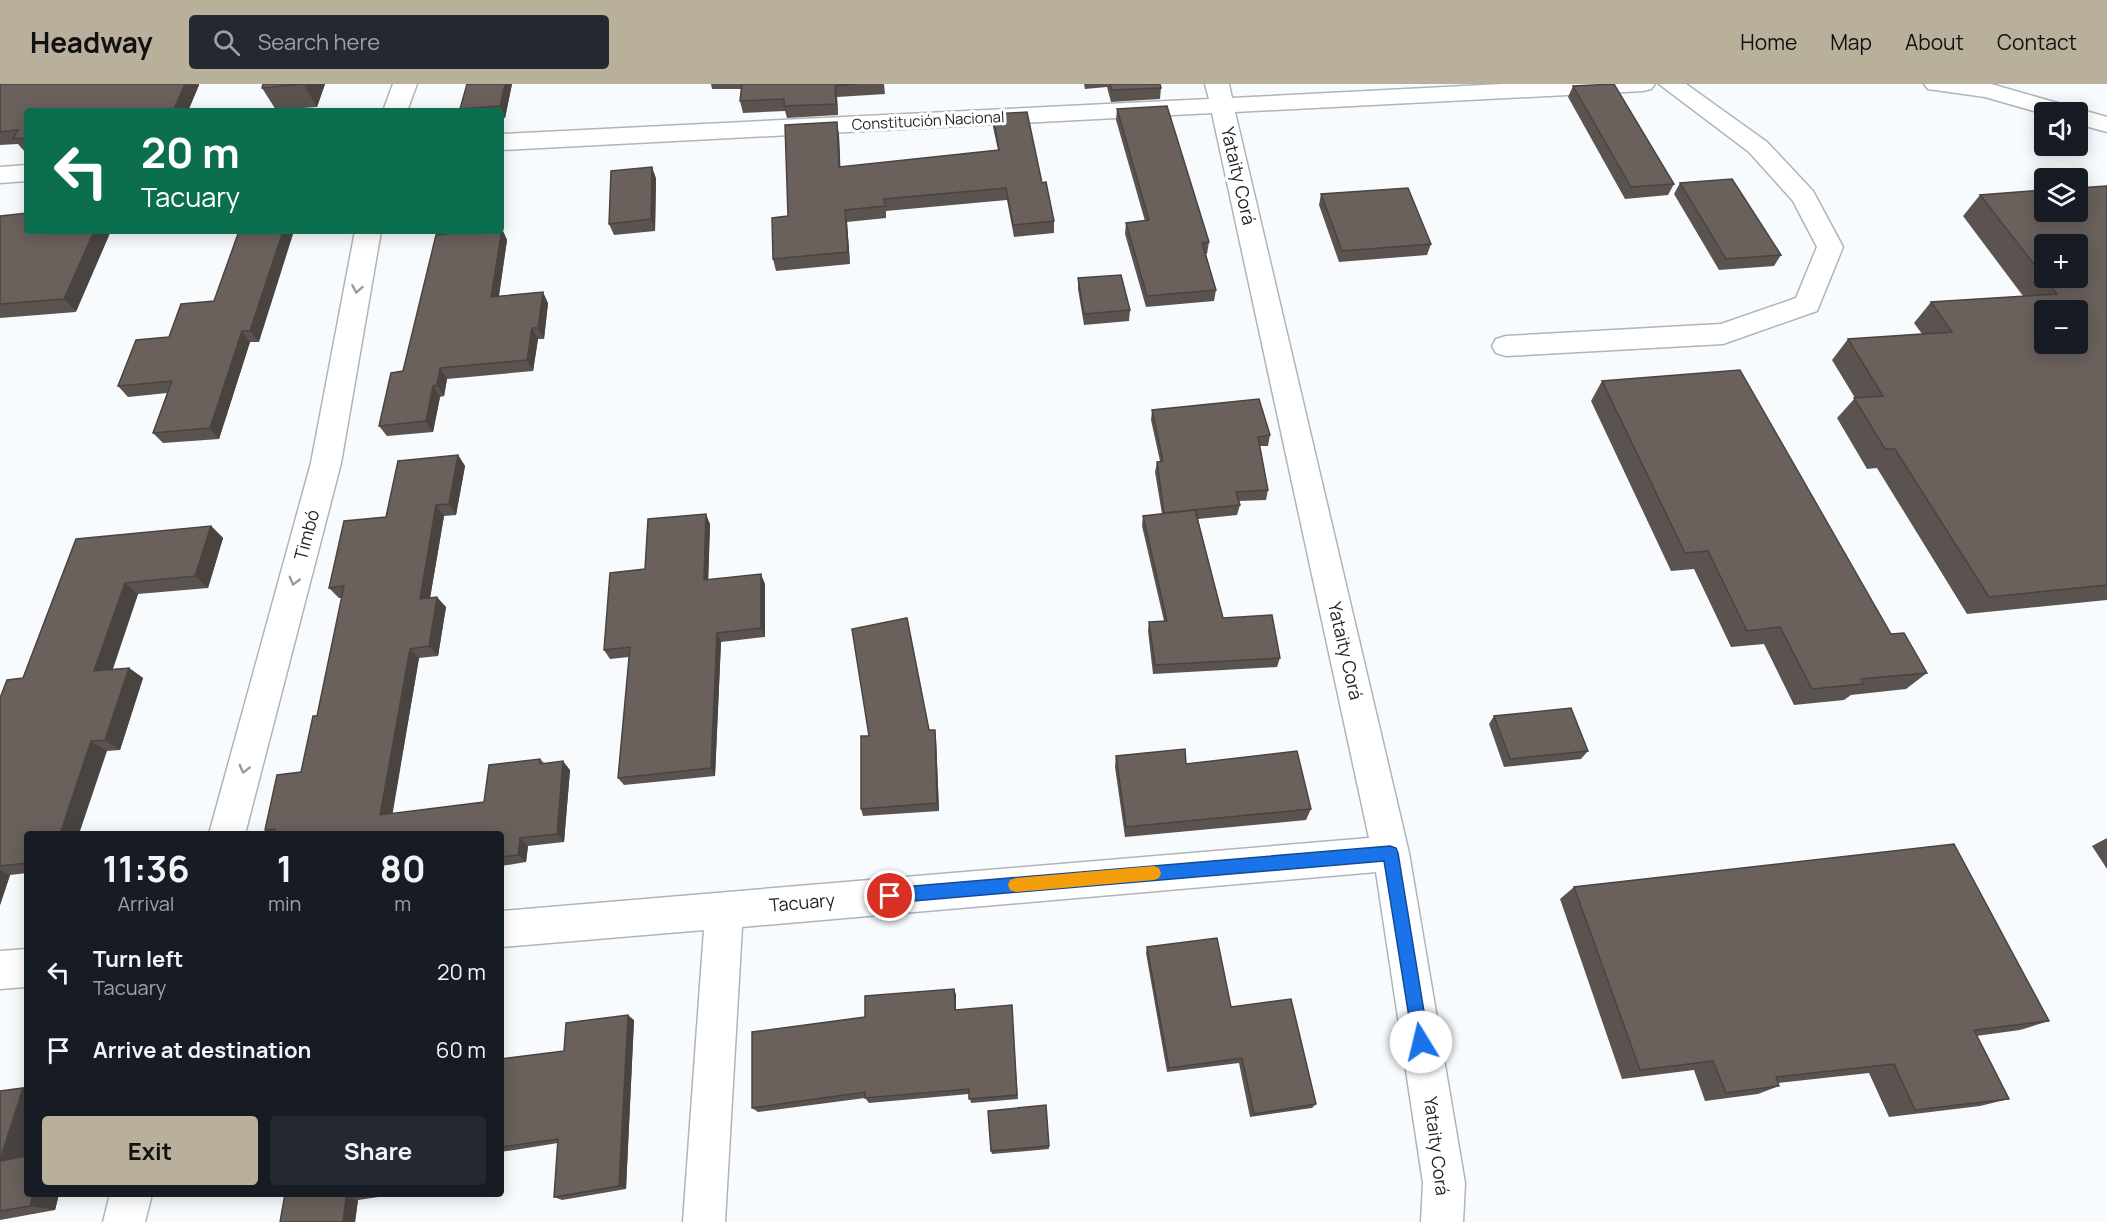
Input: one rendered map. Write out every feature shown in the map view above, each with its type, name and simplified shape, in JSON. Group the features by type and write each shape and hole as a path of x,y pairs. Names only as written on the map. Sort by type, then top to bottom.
{"street":[{"path":"397,108 405,84"},
{"name":"Constitución Nacional","path":"504,142 1219,95 1643,84"},
{"path":"1506,346 1723,334 1808,304 1830,247 1804,197 1758,147 1671,84"},
{"path":"1936,84 1984,87 2034,103"},
{"name":"Yataity Corá","path":"1219,95 1390,853 1444,1183 1442,1222"},
{"path":"2088,119 2107,125"},
{"path":"0,175 24,173"},
{"name":"Timbó","path":"228,831 326,464 367,234"},
{"name":"Tacuary","path":"504,929 1390,853"},
{"path":"704,1222 724,910"},
{"path":"0,970 24,968"},
{"path":"124,1222 130,1197"}],"building":[{"path":"0,84 185,84 174,108 24,108 24,138 13,139 18,130 0,132"},
{"path":"263,84 304,84 262,88"},
{"path":"467,84 505,84 500,106 460,108"},
{"path":"742,84 857,84 835,86 836,104 784,106 784,99 740,101"},
{"path":"1110,84 1160,84 1161,88 1112,90"},
{"path":"1614,84 1674,184 1631,187 1573,86"},
{"path":"1167,106 1209,242 1202,243 1216,290 1147,296 1126,223 1149,220 1117,109"},
{"path":"1027,112 1042,183 1046,182 1054,221 1013,225 1006,188 884,199 885,206 845,210 848,252 773,259 772,218 788,216 785,125 837,122 839,167 999,150 993,114"},
{"path":"652,167 651,219 609,224 611,171"},
{"path":"1732,179 1781,255 1726,259 1680,183"},
{"path":"2107,186 2107,585 1989,597 1895,449 1885,449 1854,398 1883,396 1848,339 1952,332 1931,302 2057,294 2052,288 2088,288 2088,234 2034,234 2034,264 1980,195 2034,191 2034,222 2088,222 2088,187"},
{"path":"1408,188 1431,244 1342,251 1321,194"},
{"path":"24,213 24,234 93,234 64,299 0,304 0,216"},
{"path":"238,234 282,234 250,331 242,331 210,428 153,433 172,381 118,386 136,340 169,337 181,304 214,301"},
{"path":"501,234 491,297 543,292 538,328 532,328 527,360 440,368 437,385 433,386 426,421 379,426 391,373 403,371 436,235"},
{"path":"1121,275 1130,310 1084,314 1078,278"},
{"path":"1740,370 1891,634 1904,633 1927,673 1861,679 1863,684 1812,689 1780,627 1747,631 1708,551 1685,553 1602,381"},
{"path":"1259,399 1270,435 1258,437 1268,490 1236,492 1240,505 1164,513 1157,462 1163,461 1152,410"},
{"path":"458,455 449,504 436,505 420,599 437,597 429,646 410,649 380,815 484,802 489,765 540,759 540,764 563,761 557,834 520,838 518,855 504,857 504,831 265,830 277,775 301,772 313,716 317,716 344,586 329,588 344,521 386,517 398,461"},
{"path":"1195,510 1223,618 1272,615 1280,658 1155,665 1149,622 1167,621 1143,516"},
{"path":"706,514 704,580 761,574 761,628 717,633 711,768 618,778 630,647 604,650 610,573 645,569 648,519"},
{"path":"211,526 195,576 125,583 94,671 129,668 105,740 91,741 61,831 24,831 24,863 0,866 0,698 7,680 23,678 76,539"},
{"path":"907,618 929,730 935,730 937,803 861,809 861,736 869,736 852,629"},
{"path":"1571,708 1588,751 1510,759 1494,716"},
{"path":"1185,749 1186,764 1297,751 1311,809 1126,827 1116,756"},
{"path":"1954,844 2049,1021 1974,1030 2009,1099 1915,1110 1894,1064 1776,1077 1779,1086 1726,1093 1713,1061 1640,1070 1574,887"},
{"path":"1217,938 1231,1007 1291,999 1316,1104 1254,1114 1242,1058 1169,1068 1147,947"},
{"path":"954,989 955,1010 1012,1005 1017,1095 969,1099 969,1089 865,1098 865,1092 752,1108 752,1032 865,1017 865,996"},
{"path":"628,1015 619,1186 554,1197 558,1139 504,1147 504,1059 564,1051 566,1023"},
{"path":"23,1088 0,1160 0,1091"},
{"path":"1046,1105 1049,1146 991,1151 988,1111"},
{"path":"24,1157 24,1197 32,1197 30,1206 0,1211 0,1161"},
{"path":"284,1197 352,1197 346,1198 343,1222 280,1222"}],"slow traffic":[{"path":"1016,885 1154,873"}],"route":[{"path":"890,896 1390,853 1421,1042"}]}
